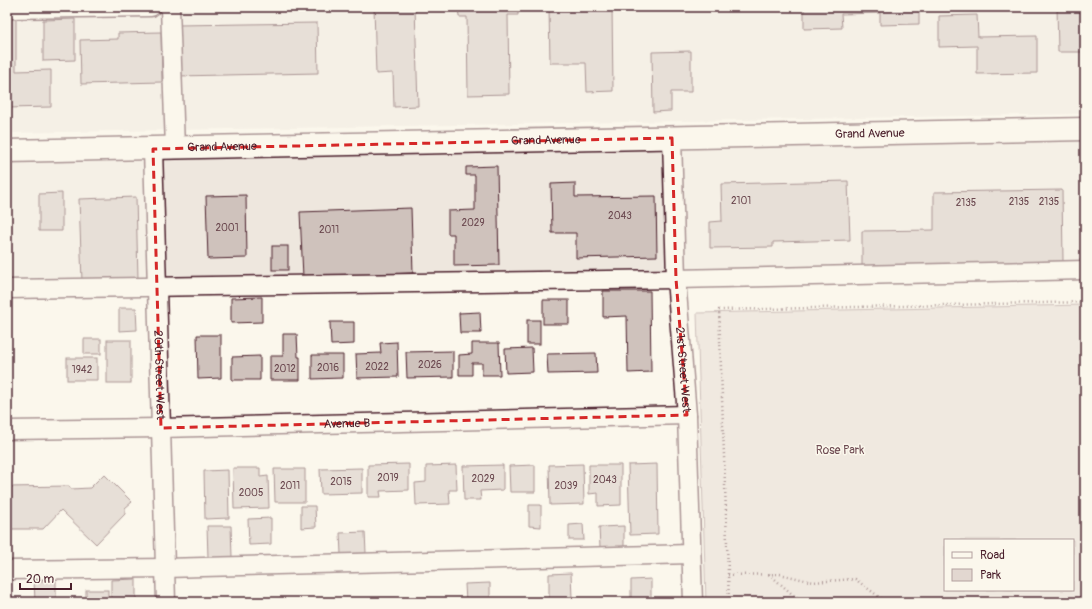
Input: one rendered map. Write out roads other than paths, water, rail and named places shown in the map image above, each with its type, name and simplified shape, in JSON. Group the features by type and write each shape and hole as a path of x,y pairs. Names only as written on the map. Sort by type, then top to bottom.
{"main road":[{"name":"Grand Avenue","path":"7,151 1085,130"}],"street":[{"path":"7,9 152,7"},
{"name":"20th Street West","path":"166,602 157,287 170,7"},
{"name":"21st Street West","path":"672,138 676,279 687,415 692,602"},
{"path":"7,289 676,279 1085,270"},
{"name":"Avenue B","path":"7,430 161,428 687,415"},
{"path":"7,570 165,568 691,554"}],"park label":[{"name":"Rose Park","path":"840,450"}]}
